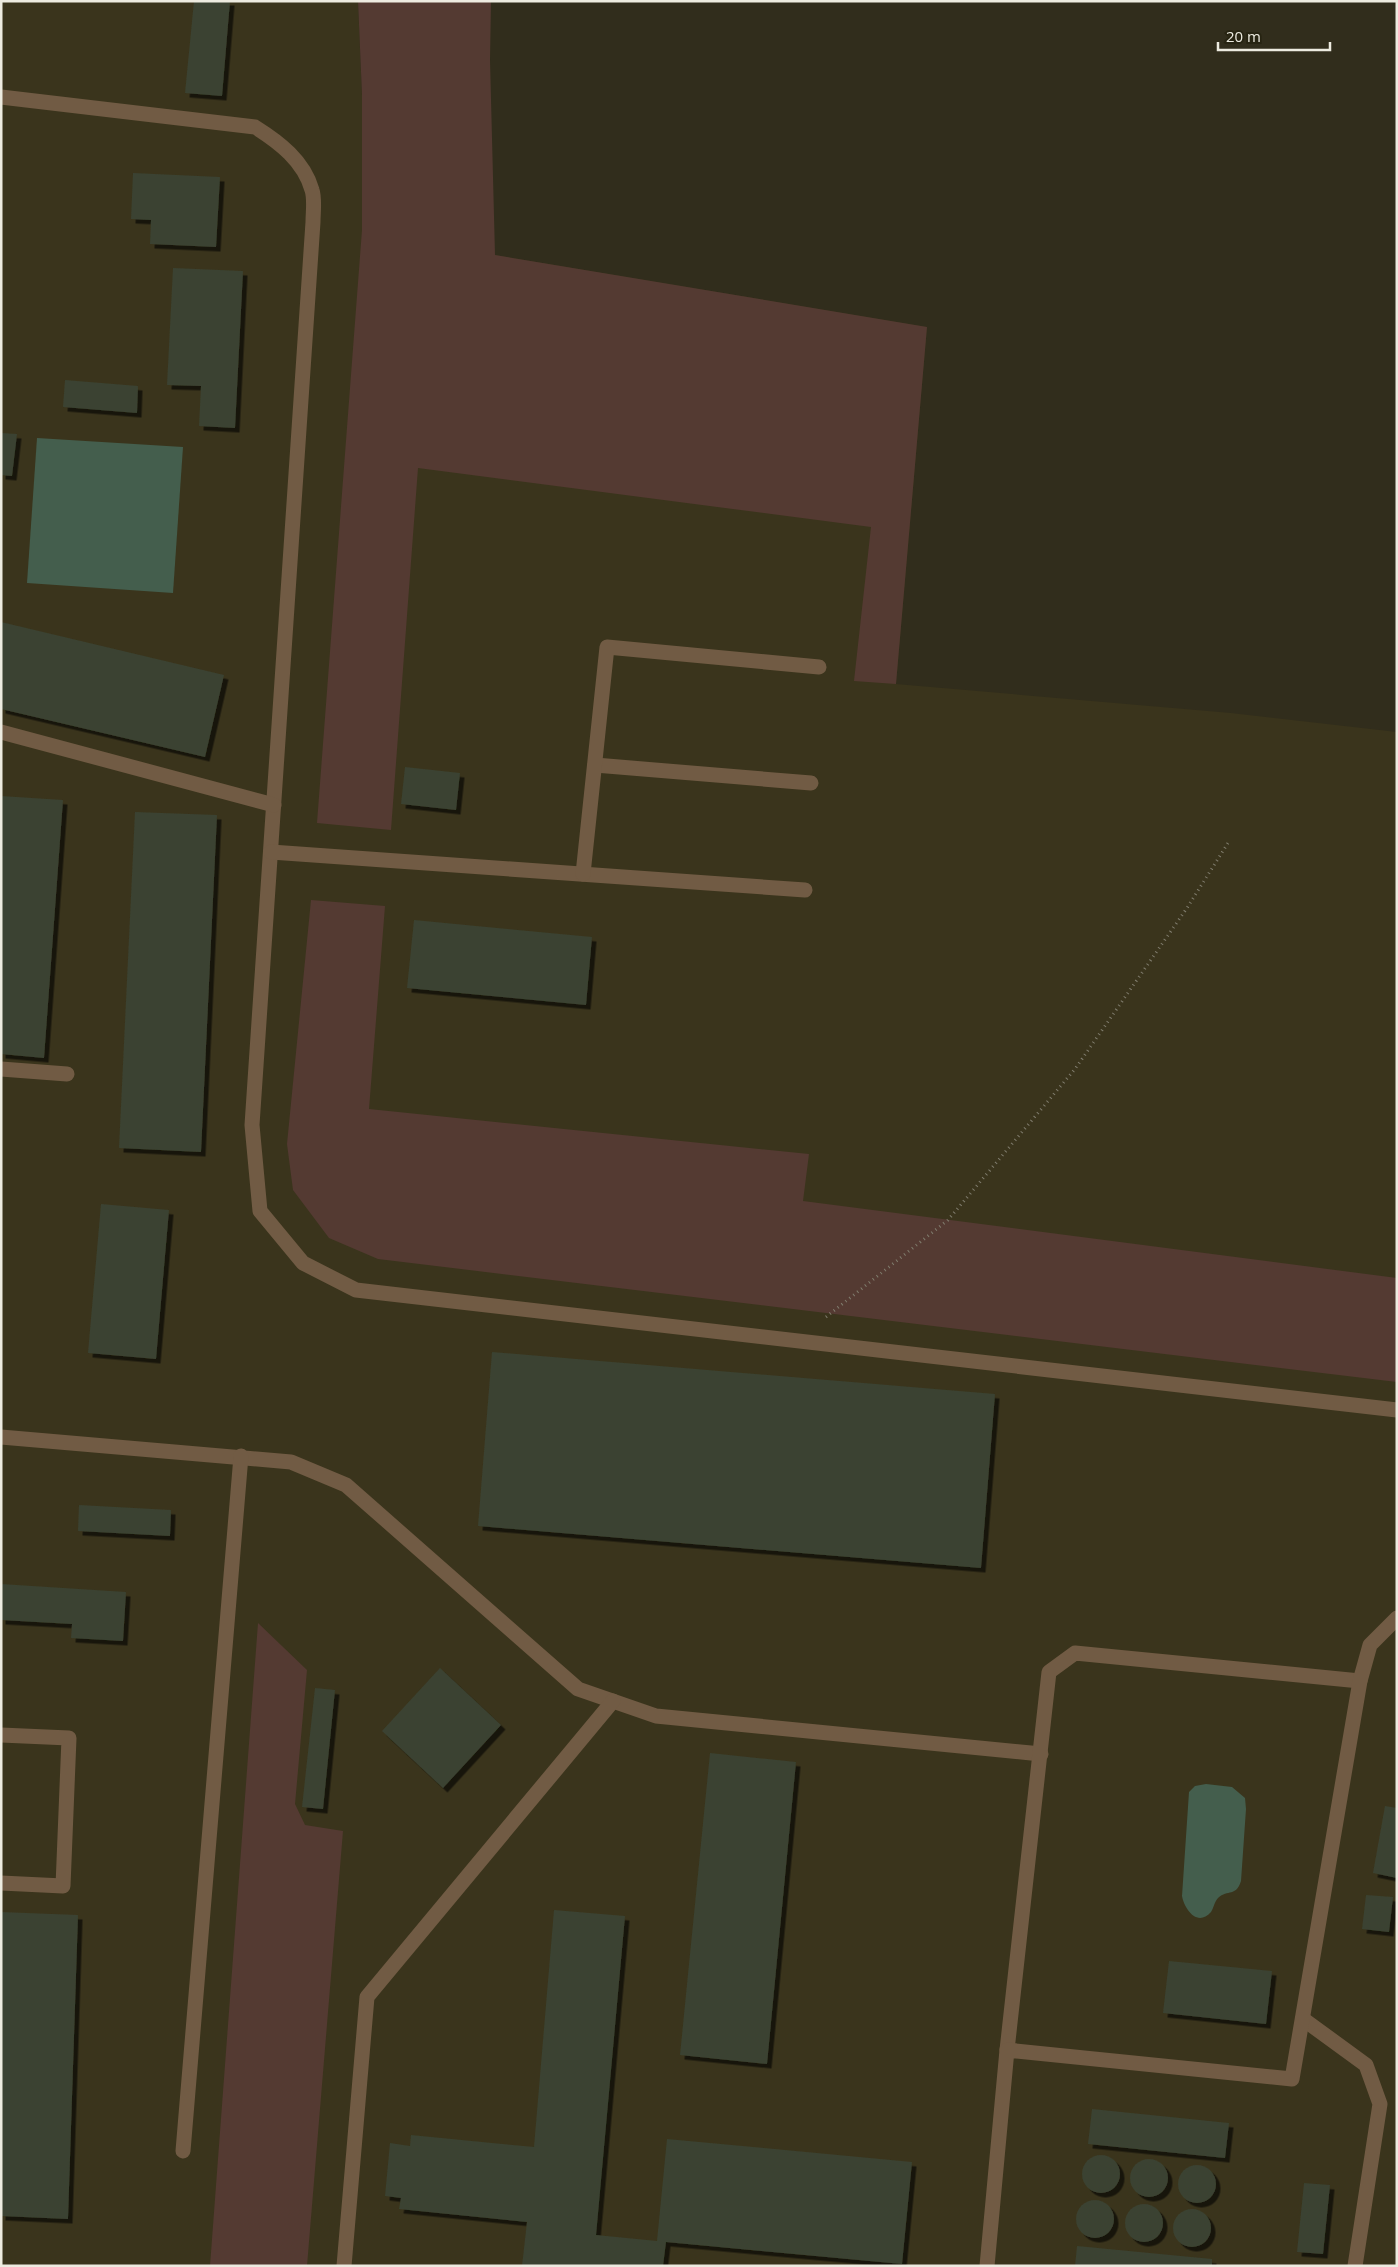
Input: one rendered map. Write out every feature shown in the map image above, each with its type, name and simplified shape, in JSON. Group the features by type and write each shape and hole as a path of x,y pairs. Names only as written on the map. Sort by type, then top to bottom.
{"lane":[{"path":"1,97 255,127 278,141 297,161 312,190 313,222 252,1125 260,1211 303,1263 356,1290 1397,1410"},
{"path":"583,874 607,647 819,666"},
{"path":"1,732 274,805"},
{"path":"595,765 811,783"},
{"path":"271,852 805,890"},
{"path":"1,1069 67,1074"},
{"path":"1,1437 241,1456 291,1462 346,1485 578,1689 656,1716 1041,1754"},
{"path":"183,2151 241,1456"},
{"path":"1007,2050 1292,2080 1360,1681 1370,1645 1397,1618"},
{"path":"987,2266 1007,2050 1050,1672 1075,1653 1360,1681"},
{"path":"344,2266 367,1997 613,1701"},
{"path":"1,1735 69,1738 63,1886 1,1883"},
{"path":"1303,2019 1366,2065 1380,2104 1355,2266"}],"path":[{"path":"796,1341 948,1220 1075,1069 1187,908 1228,843"}],"shaded area":[{"path":"1,1 358,1 362,95 495,255 927,327 896,684 1231,713 1397,732 1397,2266 1,2266"},
{"path":"358,1 491,1 490,60 495,255 927,327 896,684 854,681 871,527 418,468 391,830 317,823 362,230 362,95"},
{"path":"37,438 183,447 173,593 27,583"},
{"path":"311,900 385,906 369,1109 809,1154 803,1201 1397,1278 1397,1382 378,1259 329,1238 293,1190 287,1144"},
{"path":"258,1623 307,1670 295,1804 305,1825 343,1831 307,2266 210,2266"},
{"path":"1206,1784 1232,1787 1245,1798 1246,1809 1241,1881 1239,1886 1234,1891 1218,1898 1211,1912 1201,1918 1192,1915 1188,1911 1182,1896 1189,1792 1195,1786"}],"building":[{"path":"194,1 230,1 222,96 185,93"},
{"path":"133,173 220,177 216,247 150,244 151,220 131,219"},
{"path":"173,268 243,271 235,428 199,426 201,386 167,385"},
{"path":"65,380 138,386 137,413 63,407"},
{"path":"1,433 17,434 12,476 1,475"},
{"path":"1,622 224,675 205,757 1,709"},
{"path":"405,767 460,773 456,810 401,804"},
{"path":"1,796 63,800 44,1058 1,1054"},
{"path":"135,812 217,815 201,1152 119,1148"},
{"path":"414,920 592,937 586,1005 407,988"},
{"path":"101,1204 169,1210 156,1359 88,1353"},
{"path":"492,1352 995,1394 981,1568 478,1526"},
{"path":"79,1505 171,1510 170,1536 78,1531"},
{"path":"1,1584 126,1592 123,1641 71,1638 72,1624 1,1620"},
{"path":"440,1668 501,1725 443,1788 382,1731"},
{"path":"315,1688 335,1690 323,1809 302,1807"},
{"path":"710,1753 796,1762 767,2064 680,2055"},
{"path":"1385,1806 1397,1808 1397,1878 1373,1873"},
{"path":"1366,1895 1393,1897 1389,1932 1362,1929"},
{"path":"554,1910 625,1916 596,2235 657,2241 667,2139 912,2162 902,2264 666,2242 663,2266 522,2266 527,2222 399,2209 401,2198 385,2196 390,2143 410,2146 411,2135 534,2147"},
{"path":"1,1912 78,1915 68,2219 1,2216"},
{"path":"1169,1961 1272,1971 1266,2024 1163,2013"},
{"path":"1092,2109 1229,2123 1225,2158 1088,2144"},
{"path":"1101,2155 1114,2161 1120,2174 1114,2187 1101,2193 1088,2187 1082,2174 1088,2161"},
{"path":"1149,2159 1162,2165 1168,2178 1162,2191 1149,2197 1136,2191 1130,2178 1136,2165"},
{"path":"1197,2165 1210,2171 1216,2184 1210,2197 1197,2203 1184,2197 1178,2184 1184,2171"},
{"path":"1304,2183 1330,2185 1323,2254 1297,2252"},
{"path":"1095,2200 1108,2206 1114,2219 1108,2232 1095,2238 1082,2232 1076,2219 1082,2206"},
{"path":"1144,2204 1157,2210 1163,2223 1157,2236 1144,2242 1131,2236 1125,2223 1131,2210"},
{"path":"1192,2209 1205,2215 1211,2228 1205,2241 1192,2247 1179,2241 1173,2228 1179,2215"},
{"path":"1077,2246 1212,2259 1212,2266 1075,2266"}]}
